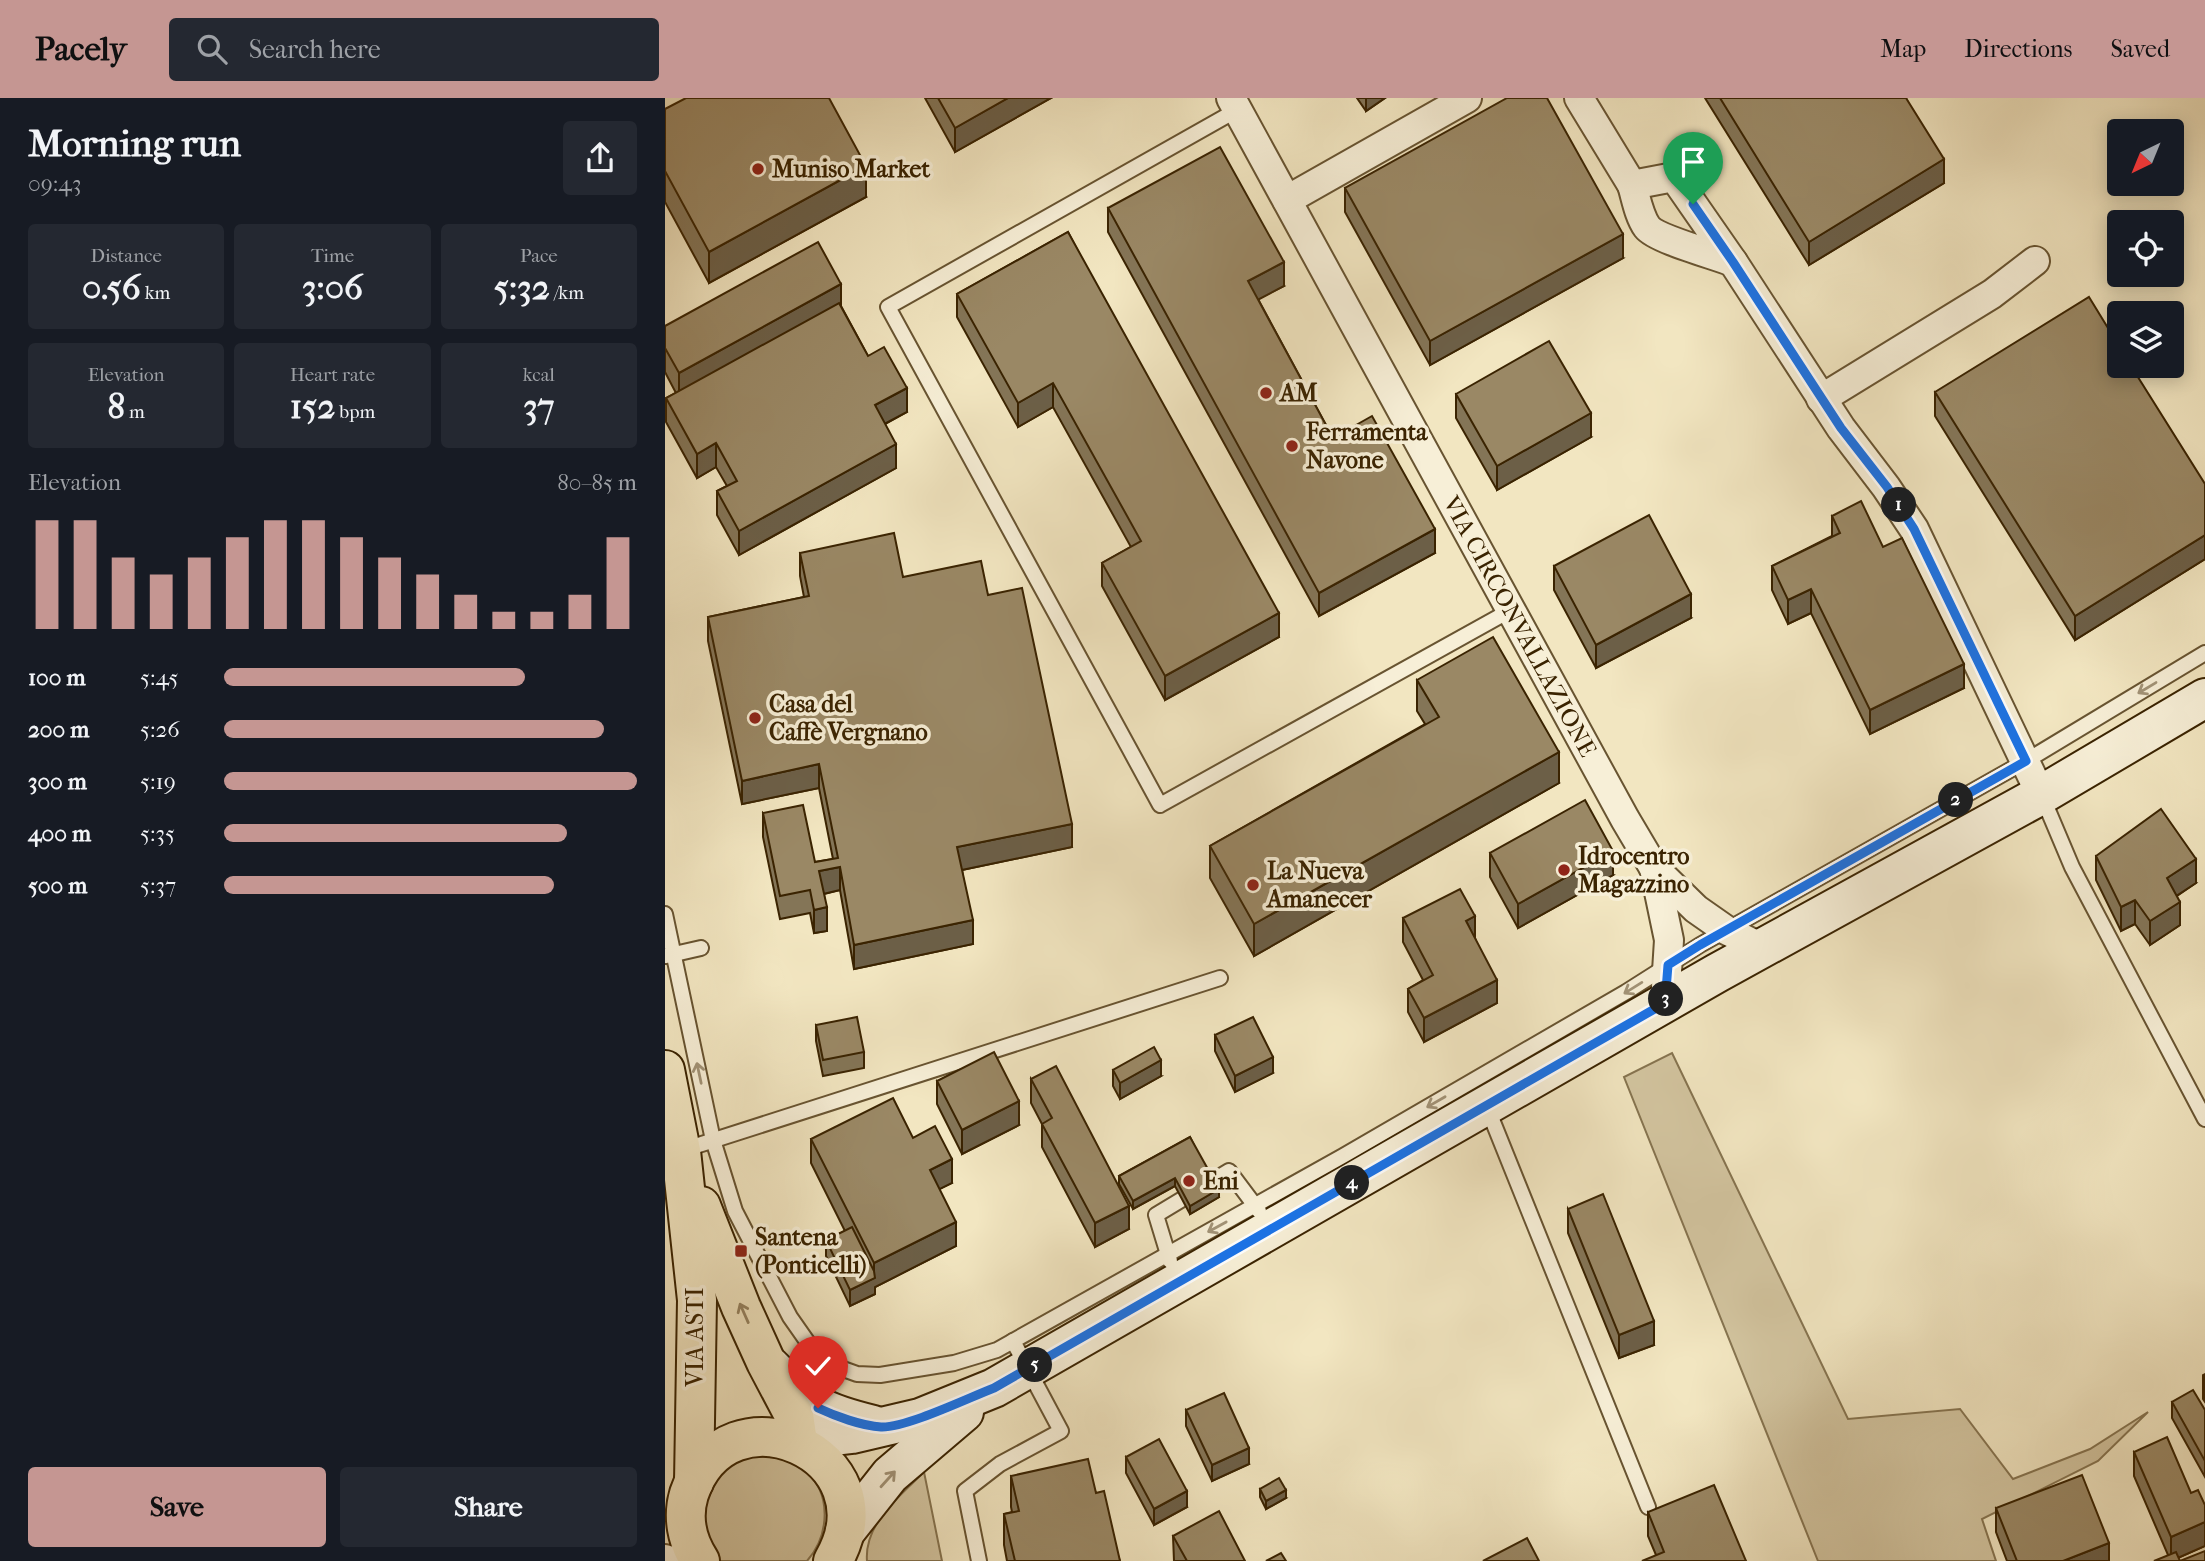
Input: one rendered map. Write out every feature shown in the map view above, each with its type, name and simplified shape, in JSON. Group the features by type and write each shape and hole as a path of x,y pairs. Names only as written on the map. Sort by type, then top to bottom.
{"main road":[{"path":"839,1547 890,1475 994,1388 1020,1355 1263,1218 1487,1106 1762,948 2033,778 2205,698"},
{"name":"VIA ASTI","path":"665,1070 697,1145 717,1251 766,1362 794,1415 802,1445"},
{"name":"VIA ASTI","path":"694,1482 697,1300 680,1208 697,1145"},
{"path":"766,1362 800,1396 818,1408 836,1416 882,1427"},
{"path":"802,1445 826,1437 920,1418 994,1388"},
{"path":"700,1561 692,1550 686,1527 686,1504 694,1482 708,1461 727,1446 750,1438 774,1437 802,1445 825,1463 839,1483 846,1508 839,1547"}],"street":[{"path":"1287,200 1467,98"},
{"path":"1579,98 1632,185 1647,228 1669,240 1733,262"},
{"name":"VIA CIRCONVALLAZIONE","path":"1234,104 1654,868 1696,909 1725,930 1762,948"},
{"path":"1632,185 1674,177 1841,428 1887,487 1914,529 2033,778"},
{"path":"1688,245 1693,204"},
{"path":"1821,398 1993,294 2035,261"},
{"name":"VIA CIRCONVALLAZIONE","path":"1654,868 1669,940 1665,1003"},
{"path":"665,1512 694,1482"},
{"path":"665,1559 671,1561"}],"lane":[{"path":"1234,104 888,307 1160,805 1511,610"},
{"path":"1173,1269 1157,1215 1229,1171 1263,1218 1725,930 2033,778 2205,653"},
{"path":"2033,778 2072,867 2205,1119"},
{"path":"665,914 697,1145 790,1317 811,1347 832,1364 857,1374 880,1375 954,1363 997,1350 1020,1355 1061,1431 1000,1464 965,1490 979,1561"},
{"path":"669,955 701,948"},
{"path":"697,1145 1220,978"},
{"path":"1487,1106 1648,1507"}],"shaded area":[{"path":"1672,1053 1848,1419 1960,1409 2013,1479 2090,1449 2148,1412 2098,1461 1982,1519 1996,1561 1818,1561 1624,1077"},
{"path":"780,1456 804,1470 820,1490 825,1515 820,1539 814,1551 807,1561 716,1561 701,1537 703,1490 737,1458"},
{"path":"924,1472 942,1561 867,1561 871,1534 877,1522"}],"building":[{"name":"Muniso Market","path":"686,98 829,98 866,166 709,252 665,171 665,109"},
{"path":"938,98 1008,98 955,128"},
{"path":"1507,98 1547,98 1623,234 1430,341 1345,188"},
{"path":"1720,98 1906,98 1944,159 1809,242"},
{"path":"1220,147 1284,262 1248,281 1333,438 1372,416 1435,529 1319,593 1108,208"},
{"path":"1068,232 1279,613 1165,676 1102,563 1141,541 1053,383 1018,403 957,294"},
{"path":"818,242 841,284 679,373 665,348 665,326"},
{"path":"2089,297 2107,326 2107,378 2139,378 2205,484 2205,535 2075,616 1935,392"},
{"path":"839,303 868,356 884,347 907,388 875,405 896,444 739,531 717,491 737,481 716,443 697,454 666,398"},
{"path":"1549,341 1591,413 1497,466 1456,394"},
{"path":"1861,501 1883,547 1902,538 1964,664 1870,710 1811,589 1788,600 1772,566 1840,533 1832,516"},
{"path":"1649,515 1691,594 1596,645 1554,566"},
{"path":"894,533 903,577 981,561 988,595 1022,588 1072,824 957,847 973,920 854,945 840,867 819,871 827,907 814,910 810,890 780,896 763,813 803,805 815,862 838,858 819,764 742,781 708,617 809,596 800,553"},
{"path":"1493,637 1559,752 1254,924 1210,846 1439,717 1417,680"},
{"path":"1585,800 1613,851 1518,904 1490,853"},
{"path":"2161,809 2196,859 2167,878 2180,902 2150,921 2135,900 2121,907 2096,856"},
{"path":"1460,889 1475,916 1466,921 1497,980 1424,1018 1408,989 1433,975 1403,918"},
{"path":"857,1017 864,1052 823,1060 816,1025"},
{"path":"1253,1017 1273,1057 1235,1076 1215,1035"},
{"path":"1154,1047 1161,1060 1120,1083 1113,1070"},
{"path":"994,1052 1019,1101 962,1130 937,1081"},
{"path":"1056,1066 1129,1206 1095,1223 1042,1124 1052,1118 1031,1079"},
{"path":"893,1098 913,1138 935,1126 952,1159 930,1170 956,1222 874,1263 811,1139"},
{"path":"1190,1137 1219,1189 1190,1206 1175,1178 1133,1201 1119,1176"},
{"path":"1603,1194 1654,1321 1619,1335 1568,1209"},
{"path":"852,1227 875,1278 850,1290 826,1240"},
{"path":"2193,1390 2205,1410 2205,1461 2172,1402"},
{"path":"1224,1393 1249,1448 1212,1465 1186,1410"},
{"path":"2167,1437 2191,1493 2198,1490 2205,1505 2205,1522 2171,1537 2134,1452"},
{"path":"1159,1439 1187,1491 1154,1509 1126,1457"},
{"path":"1088,1459 1096,1493 1104,1491 1120,1561 1015,1561 1004,1514 1019,1511 1011,1476"},
{"path":"2082,1475 2109,1543 2063,1561 2017,1561 1996,1508"},
{"path":"1279,1478 1286,1490 1266,1501 1260,1489"},
{"path":"1714,1485 1746,1561 1642,1561 1664,1552 1648,1512"},
{"path":"1219,1511 1245,1561 1187,1561 1173,1536"},
{"path":"1527,1538 1539,1561 1483,1561"},
{"path":"2205,1551 2205,1561 2180,1561"},
{"path":"2176,1552 2180,1561 2154,1561"},
{"path":"1281,1553 1286,1561 1266,1561"}],"place":[{"name":"Muniso Market","path":"758,169"},
{"name":"AM","path":"1266,393"},
{"name":"Ferramenta Navone","path":"1292,446"},
{"name":"Casa del Caffè Vergnano","path":"755,718"},
{"name":"Idrocentro Magazzino","path":"1564,870"},
{"name":"La Nueva Amanecer","path":"1253,885"},
{"name":"Eni","path":"1189,1181"},
{"name":"Santena (Ponticelli)","path":"741,1251"}],"route":[{"path":"818,1408 836,1416 882,1427 920,1418 994,1388 1665,1003 1668,965 2026,761 1914,529 1887,487 1841,428 1693,204"}]}
